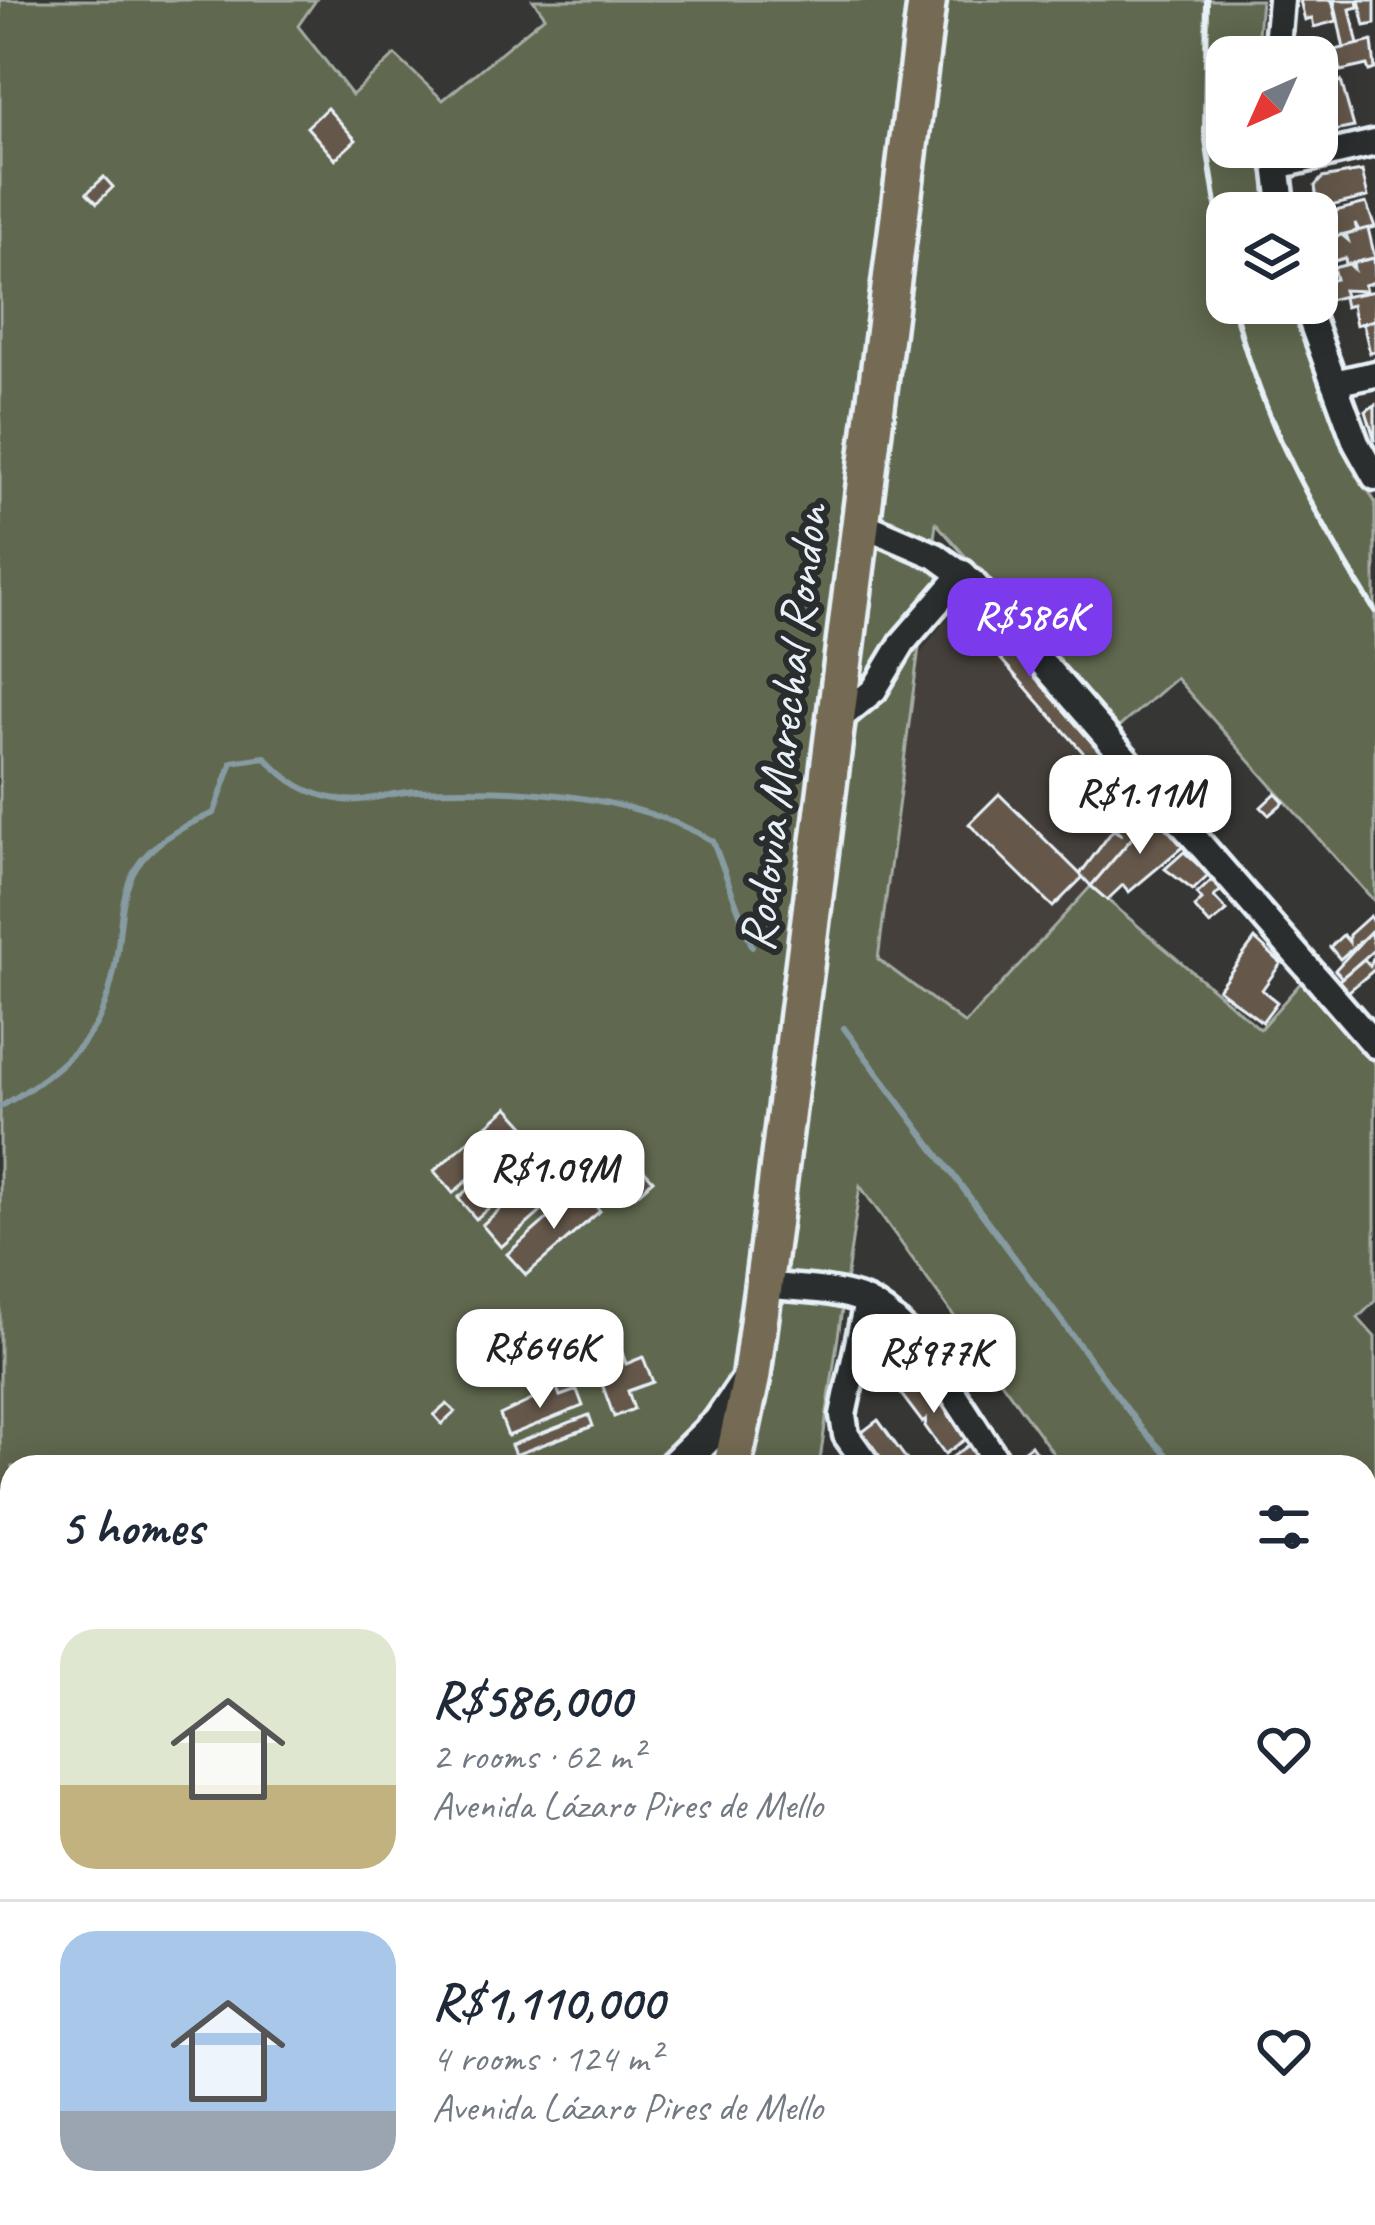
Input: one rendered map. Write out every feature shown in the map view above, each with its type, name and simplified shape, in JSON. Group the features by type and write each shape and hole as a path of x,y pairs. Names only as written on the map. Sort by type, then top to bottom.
{"main road":[{"name":"Rodovia Marechal Rondon","path":"737,1455 763,1285 927,0"},
{"path":"687,1455 748,1392"}],"street":[{"path":"1278,36 1281,0"},
{"path":"1338,148 1375,143"},
{"path":"1313,324 1375,477"},
{"path":"1334,383 1375,374"},
{"path":"860,524 921,548 963,573 1375,1046"},
{"path":"835,722 874,690 903,642 963,573"},
{"path":"763,1285 867,1302 908,1336 992,1455"},
{"path":"860,1455 846,1435 843,1415 867,1302"}],"shaded area":[{"path":"966,593 1156,810 965,1024 878,959 918,657"}],"green space":[{"path":"0,0 316,0 298,26 352,95 395,55 443,100 545,16 533,0 1261,0 1258,36 1206,36 1206,168 1263,168 1265,192 1206,192 1206,324 1299,324 1345,450 1375,502 1375,902 1176,678 1118,728 936,523 931,562 948,573 925,602 878,959 965,1024 1091,886 1260,1029 1304,979 1375,1064 1375,1301 1358,1318 1375,1337 1375,1455 1054,1455 860,1186 821,1455 0,1455"}],"building":[{"path":"1300,0 1332,0 1337,21 1314,27 1312,18 1305,20"},
{"path":"1334,0 1357,0 1358,7 1350,9 1358,45 1344,49"},
{"path":"1359,0 1375,0 1375,24 1365,26"},
{"path":"1372,41 1375,69 1369,71 1367,65 1341,71 1338,49"},
{"path":"1338,82 1354,127 1338,130"},
{"path":"327,108 356,140 335,159 307,127"},
{"path":"1362,171 1368,197 1338,204 1338,192 1316,192 1322,178"},
{"path":"104,177 113,187 97,203 87,193"},
{"path":"1366,203 1375,227 1359,231 1355,223 1357,231 1338,236 1338,210"},
{"path":"1368,228 1375,258 1346,265 1345,258 1338,260 1338,236 1348,240 1346,234"},
{"path":"1374,258 1375,282 1364,285 1366,291 1343,290 1345,296 1338,298 1338,267 1349,264 1354,269 1353,263"},
{"path":"1375,291 1375,320 1356,325 1352,305 1345,307 1343,297"},
{"path":"1375,320 1375,351 1370,353 1363,323"},
{"path":"1375,405 1375,441 1366,411"},
{"path":"975,602 1109,756 1096,767 991,648 986,653 956,618"},
{"path":"1276,793 1284,802 1269,815 1261,807"},
{"path":"999,794 1083,877 1053,907 969,824"},
{"path":"1135,800 1154,812 1091,886 1080,874 1113,830 1122,835 1111,824"},
{"path":"1156,810 1186,844 1129,892 1123,885 1107,900 1091,886"},
{"path":"1184,852 1209,875 1193,890 1165,869"},
{"path":"1213,879 1222,889 1214,897 1227,911 1210,925 1194,907 1202,900 1197,894"},
{"path":"1370,916 1375,928 1340,959 1330,947 1343,935 1349,942 1349,935"},
{"path":"1370,932 1375,949 1342,978 1335,970"},
{"path":"1255,939 1281,963 1262,990 1277,1002 1262,1022 1218,989"},
{"path":"1375,953 1375,969 1348,992 1338,981 1364,959 1370,966"},
{"path":"508,1107 527,1128 453,1193 434,1171"},
{"path":"531,1133 551,1155 476,1219 458,1198"},
{"path":"555,1161 575,1182 501,1247 482,1225"},
{"path":"642,1168 653,1180 635,1196 624,1184"},
{"path":"581,1189 600,1211 526,1275 507,1254"},
{"path":"622,1352 626,1364 643,1357 653,1382 628,1391 634,1409 614,1417 594,1362"},
{"path":"923,1378 966,1439 945,1454 925,1426 926,1419 922,1422 901,1394"},
{"path":"557,1388 560,1396 577,1390 583,1406 508,1436 500,1415"},
{"path":"447,1404 455,1412 442,1424 434,1415"},
{"path":"589,1415 593,1426 515,1455 511,1445"},
{"path":"878,1420 903,1455 870,1455 857,1436"},
{"path":"969,1445 976,1455 955,1455"},
{"path":"1031,1445 1038,1455 1017,1455"}],"waterway":[{"path":"0,1107 58,1067 94,1028 112,980 124,897 133,874 148,853 174,833 214,813 232,762 265,757 299,786 343,800 416,791 491,790 569,796 644,812 713,841 752,946"},
{"path":"844,1028 1141,1428 1167,1455"}],"railway":[{"path":"1207,0 1205,133 1214,192"},
{"path":"1239,324 1291,463 1375,611"}]}
